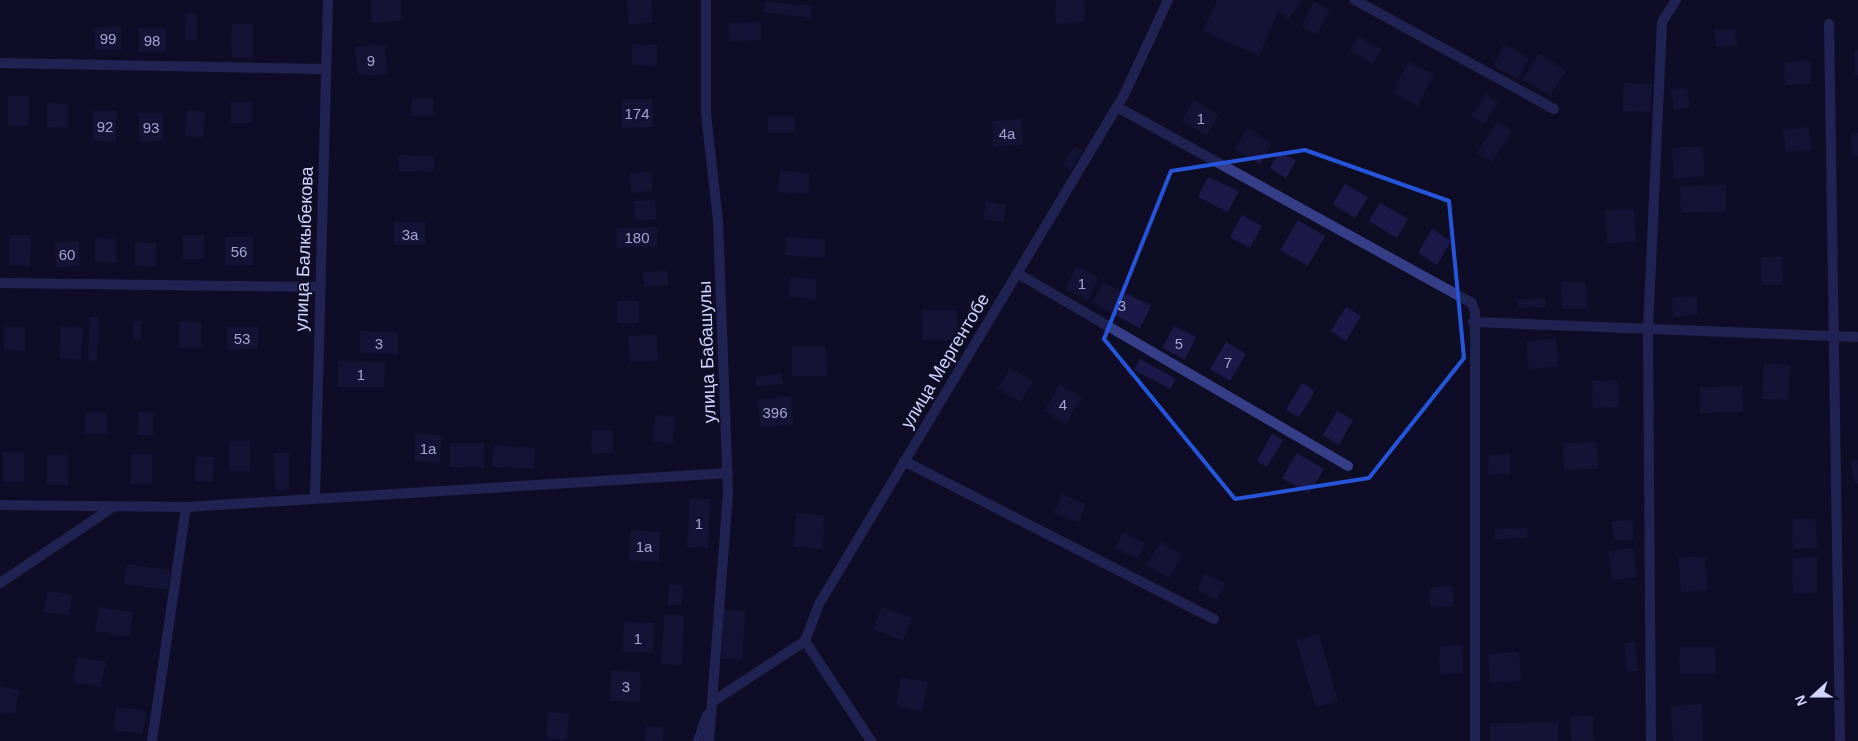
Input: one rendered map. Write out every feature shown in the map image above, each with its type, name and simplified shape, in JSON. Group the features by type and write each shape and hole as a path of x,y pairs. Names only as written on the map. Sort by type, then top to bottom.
{"street":[{"name":"улица Балкыбекова","path":"315,498 319,287 328,0"},
{"name":"улица Бабашулы","path":"706,0 706,114 718,221 728,473 709,741"},
{"name":"улица Мергентобе","path":"805,641 819,604 1117,107 1168,0"},
{"path":"1355,0 1554,108"},
{"path":"1651,741 1648,330 1662,22 1676,0"},
{"path":"1829,24 1840,741"},
{"path":"0,63 326,69"},
{"path":"1117,107 1472,303 1475,312 1473,322 1475,741"},
{"path":"1018,272 1348,466"},
{"path":"0,284 319,287"},
{"path":"1473,322 1858,337"},
{"path":"904,460 1214,619"},
{"path":"0,505 186,507 728,473"},
{"path":"0,583 114,506"},
{"path":"152,741 186,507"},
{"path":"698,741 712,702 805,641 871,741"}],"highlighted area":[{"path":"1305,150 1449,201 1464,358 1369,478 1235,499 1104,339 1171,171"}],"building":[{"path":"371,0 401,0 402,21 372,23"},
{"path":"627,0 651,0 653,22 629,25"},
{"path":"1055,0 1084,0 1085,22 1056,24"},
{"path":"1217,0 1301,0 1289,19 1278,12 1259,56 1203,31"},
{"path":"765,1 812,6 810,18 764,12"},
{"path":"1314,1 1330,10 1317,35 1301,27"},
{"path":"186,13 197,14 197,40 185,40"},
{"path":"761,22 762,40 729,41 728,23"},
{"path":"231,24 253,24 253,58 232,58"},
{"path":"121,26 121,50 95,50 94,27"},
{"path":"139,28 166,28 166,52 139,52"},
{"path":"1735,29 1737,46 1716,47 1714,30"},
{"path":"1358,36 1381,49 1373,64 1350,51"},
{"path":"385,44 387,74 358,76 355,47"},
{"path":"632,44 658,45 657,66 631,65"},
{"path":"1504,44 1529,58 1518,79 1493,66"},
{"path":"1854,50 1858,50 1858,75 1855,75"},
{"path":"1539,53 1566,71 1550,96 1523,79"},
{"path":"1811,61 1811,84 1785,85 1784,62"},
{"path":"1408,62 1434,74 1418,106 1393,93"},
{"path":"1624,83 1652,84 1651,112 1622,111"},
{"path":"1687,88 1690,108 1674,110 1671,90"},
{"path":"1486,94 1498,103 1484,124 1471,116"},
{"path":"8,96 29,96 29,126 8,126"},
{"path":"412,98 434,98 433,116 411,116"},
{"path":"622,99 652,99 653,127 622,128"},
{"path":"1194,100 1219,115 1207,136 1182,121"},
{"path":"231,102 252,102 252,123 231,123"},
{"path":"47,103 68,104 68,128 47,127"},
{"path":"187,110 205,112 203,137 185,136"},
{"path":"93,111 117,111 116,142 93,141"},
{"path":"139,113 163,113 163,141 139,142"},
{"path":"768,116 795,116 795,133 768,133"},
{"path":"1021,119 1023,145 993,147 992,121"},
{"path":"1497,121 1512,131 1492,162 1477,153"},
{"path":"1809,127 1811,150 1786,152 1783,130"},
{"path":"1247,128 1272,143 1260,164 1235,150"},
{"path":"1858,133 1858,156 1853,157 1850,134"},
{"path":"1703,146 1705,176 1674,179 1672,148"},
{"path":"1075,147 1082,151 1071,170 1063,165"},
{"path":"1279,151 1296,161 1286,178 1270,168"},
{"path":"399,155 434,156 434,172 398,171"},
{"path":"780,170 810,173 808,194 778,192"},
{"path":"651,171 653,191 631,193 629,173"},
{"path":"1208,177 1239,191 1228,212 1198,197"},
{"path":"1345,184 1368,197 1355,218 1333,204"},
{"path":"1726,185 1726,212 1681,213 1680,186"},
{"path":"655,200 657,219 635,221 634,201"},
{"path":"986,201 1006,205 1003,222 983,219"},
{"path":"1380,203 1408,219 1397,238 1369,221"},
{"path":"1634,209 1636,242 1607,243 1605,210"},
{"path":"1242,215 1262,226 1250,248 1230,237"},
{"path":"1298,220 1325,236 1308,266 1280,250"},
{"path":"394,222 425,222 425,245 394,245"},
{"path":"657,227 658,247 617,248 616,228"},
{"path":"1432,229 1451,241 1437,265 1418,253"},
{"path":"9,235 31,235 30,266 9,265"},
{"path":"183,235 204,235 204,259 183,259"},
{"path":"225,237 253,237 253,265 225,266"},
{"path":"786,237 826,239 825,258 785,255"},
{"path":"95,238 116,239 116,263 95,262"},
{"path":"79,241 80,266 56,267 55,242"},
{"path":"135,242 156,243 156,267 135,266"},
{"path":"1761,257 1782,257 1783,285 1761,285"},
{"path":"1077,266 1099,278 1088,300 1065,289"},
{"path":"667,271 668,285 644,287 643,272"},
{"path":"790,277 817,279 816,299 789,297"},
{"path":"1103,282 1151,306 1140,328 1092,303"},
{"path":"1561,282 1586,282 1587,309 1562,309"},
{"path":"1697,296 1698,315 1673,317 1672,298"},
{"path":"1546,298 1546,307 1518,308 1517,299"},
{"path":"617,301 639,301 639,323 617,323"},
{"path":"1346,307 1361,316 1346,341 1331,331"},
{"path":"922,310 957,310 958,340 923,340"},
{"path":"90,317 99,317 97,361 88,360"},
{"path":"133,321 141,321 141,339 133,339"},
{"path":"180,321 202,322 201,348 179,348"},
{"path":"61,326 83,328 81,360 59,358"},
{"path":"1174,326 1196,337 1185,360 1162,348"},
{"path":"4,327 25,327 25,351 4,350"},
{"path":"227,327 258,327 258,349 227,350"},
{"path":"360,331 398,332 398,354 360,353"},
{"path":"657,335 658,361 630,362 628,336"},
{"path":"1556,338 1559,366 1529,369 1526,341"},
{"path":"1226,342 1246,354 1230,381 1210,369"},
{"path":"792,346 826,346 827,376 792,376"},
{"path":"1140,359 1176,379 1170,389 1134,370"},
{"path":"338,361 385,362 384,387 338,387"},
{"path":"1764,363 1790,365 1788,400 1762,399"},
{"path":"1010,368 1033,381 1021,402 998,389"},
{"path":"781,374 783,384 756,387 755,377"},
{"path":"1618,380 1619,407 1593,408 1592,381"},
{"path":"1302,383 1315,391 1299,417 1286,410"},
{"path":"1060,384 1082,397 1066,424 1044,411"},
{"path":"1742,386 1743,412 1700,413 1700,387"},
{"path":"791,396 794,424 760,428 757,400"},
{"path":"1337,411 1353,420 1339,445 1323,435"},
{"path":"85,412 107,412 107,434 85,434"},
{"path":"139,412 153,412 153,435 138,435"},
{"path":"655,415 675,417 673,443 653,442"},
{"path":"591,430 613,430 613,453 592,454"},
{"path":"415,433 442,435 440,463 414,461"},
{"path":"1272,434 1283,440 1267,467 1257,461"},
{"path":"229,441 250,441 250,471 229,471"},
{"path":"1597,442 1598,469 1564,470 1563,443"},
{"path":"450,443 484,443 484,468 450,467"},
{"path":"494,445 535,448 534,469 492,467"},
{"path":"3,452 24,452 24,482 3,482"},
{"path":"274,453 289,453 289,490 275,490"},
{"path":"1297,453 1324,469 1309,494 1282,478"},
{"path":"131,454 152,454 152,484 131,484"},
{"path":"1510,454 1510,474 1489,474 1488,455"},
{"path":"47,455 68,455 68,485 47,485"},
{"path":"196,456 214,457 213,482 195,481"},
{"path":"1858,460 1858,483 1855,484 1850,462"},
{"path":"1062,494 1086,504 1079,523 1054,513"},
{"path":"690,498 710,499 708,548 687,547"},
{"path":"796,513 824,515 823,549 794,547"},
{"path":"1815,518 1817,548 1793,549 1792,519"},
{"path":"1632,520 1634,540 1614,541 1612,521"},
{"path":"1527,528 1527,538 1495,539 1495,529"},
{"path":"630,530 660,532 659,562 629,560"},
{"path":"1123,532 1145,543 1138,559 1115,548"},
{"path":"1161,542 1183,555 1169,578 1147,565"},
{"path":"1633,548 1637,577 1612,580 1608,551"},
{"path":"1705,556 1708,590 1681,592 1678,558"},
{"path":"1817,557 1817,593 1793,594 1792,558"},
{"path":"127,564 171,570 168,590 124,584"},
{"path":"1205,573 1225,583 1216,600 1197,590"},
{"path":"669,584 683,585 682,605 668,605"},
{"path":"1453,586 1454,606 1430,607 1429,587"},
{"path":"47,591 72,595 69,615 44,612"},
{"path":"99,607 133,612 129,637 95,631"},
{"path":"882,607 912,618 903,641 873,629"},
{"path":"724,609 745,611 742,660 722,659"},
{"path":"664,614 684,616 682,665 661,664"},
{"path":"624,622 654,623 653,653 623,652"},
{"path":"1319,634 1338,701 1316,707 1296,641"},
{"path":"1635,642 1638,671 1627,672 1624,643"},
{"path":"1462,645 1463,673 1440,674 1439,646"},
{"path":"1679,647 1715,647 1716,674 1680,674"},
{"path":"1519,652 1521,681 1490,683 1488,654"},
{"path":"77,657 106,662 101,687 73,682"},
{"path":"611,671 641,672 640,702 610,701"},
{"path":"901,677 928,682 923,711 896,706"},
{"path":"0,686 19,690 15,714 0,712"},
{"path":"1702,704 1703,741 1673,741 1671,706"},
{"path":"116,707 146,711 143,734 113,730"},
{"path":"548,712 569,714 567,740 546,738"},
{"path":"1593,715 1594,741 1571,741 1570,716"},
{"path":"1558,722 1558,741 1490,741 1490,723"},
{"path":"646,726 664,727 663,741 645,741"}]}
